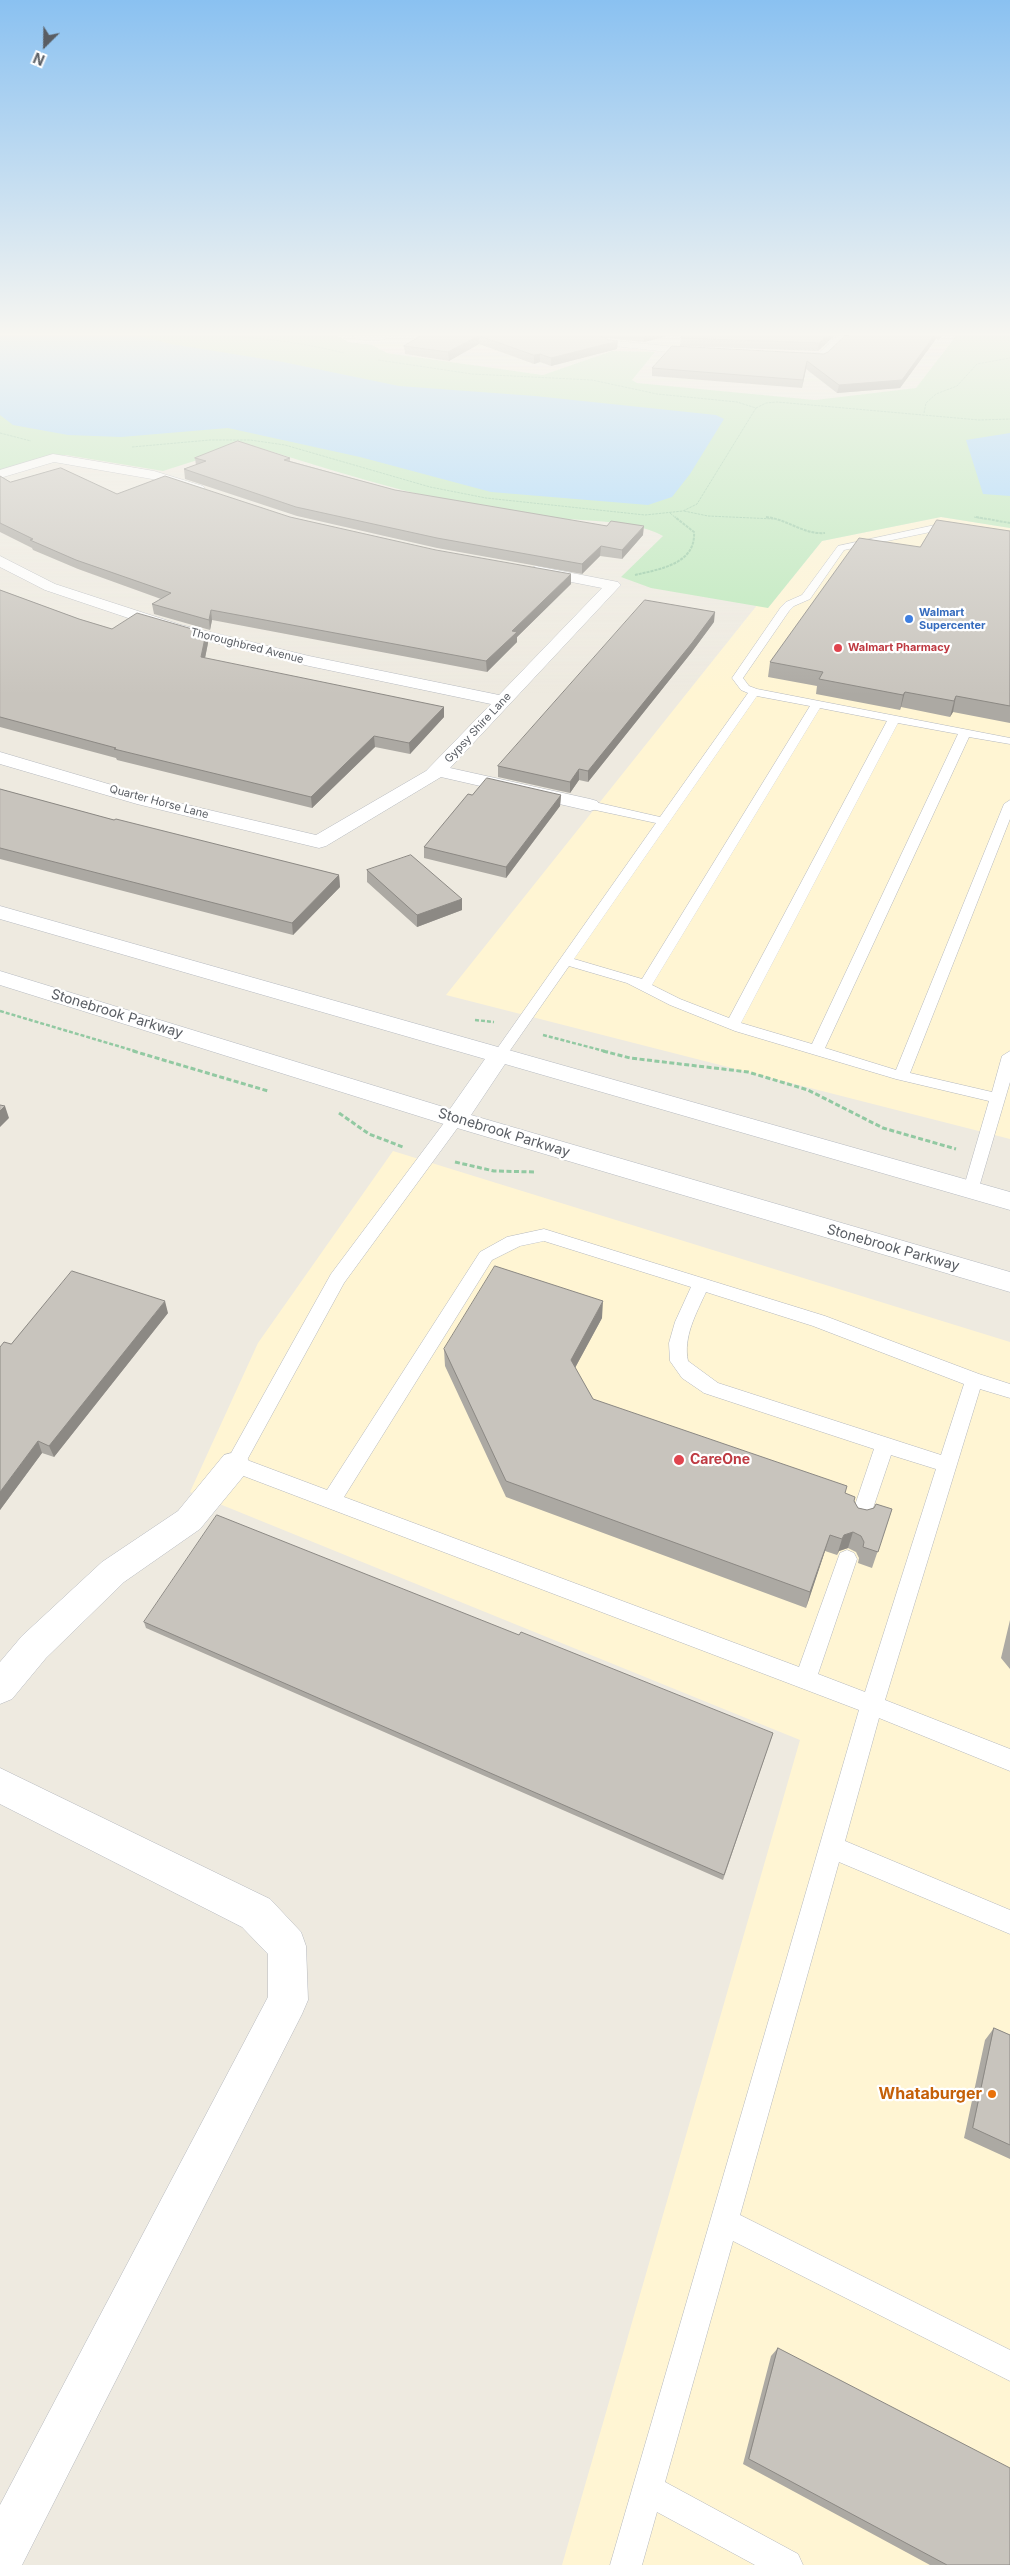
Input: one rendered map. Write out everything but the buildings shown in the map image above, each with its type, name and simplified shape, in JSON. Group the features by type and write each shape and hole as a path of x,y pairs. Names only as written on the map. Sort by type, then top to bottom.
{"street":[{"path":"0,474 53,458 154,475 209,493"},
{"name":"Thoroughbred Avenue","path":"0,561 50,587 176,630 309,662 503,701"},
{"path":"521,569 609,584"},
{"name":"Gypsy Shire Lane","path":"319,842 437,771 609,584"},
{"name":"Quarter Horse Lane","path":"0,758 144,800 319,842"},
{"path":"437,771 590,805"},
{"path":"0,912 1010,1201"},
{"name":"Stonebrook Parkway","path":"0,978 456,1118 1010,1282"},
{"path":"456,1118 500,1056"},
{"path":"0,1688 34,1647 113,1572 189,1520 235,1464"},
{"path":"0,1785 256,1913 287,1946 288,2000 0,2556"}],"lane":[{"path":"963,529 935,528 841,548 806,597 790,604 785,609 737,678 744,688 754,692 1010,741"},
{"path":"500,1056 754,692"},
{"path":"644,987 762,797 816,704"},
{"path":"733,1026 894,719"},
{"path":"816,1051 965,732"},
{"path":"901,1076 1010,804"},
{"path":"590,805 663,821"},
{"path":"566,961 601,970 733,1026 901,1076 1001,1103"},
{"path":"971,1190 1001,1103 1010,1056"},
{"path":"456,1118 337,1279 235,1464 872,1705 1010,1760"},
{"path":"331,1501 486,1256 504,1244 522,1237 544,1235 819,1321 974,1380 1010,1391"},
{"path":"701,1284 676,1344 679,1362 691,1375 711,1388 947,1466"},
{"path":"626,2565 872,1705 974,1380"},
{"path":"861,1517 885,1445"},
{"path":"805,1680 847,1559"},
{"path":"831,1847 1010,1922"},
{"path":"724,2222 1010,2366"},
{"path":"648,2490 788,2565"}],"path":[{"path":"319,456 430,487 477,496 614,514 670,513 683,511 697,504 727,456"},
{"path":"683,511 700,515 739,514 783,520 812,536 831,532"},
{"path":"609,584 665,566 690,554 696,544 694,532 670,513"},
{"path":"965,516 1010,523"}],"shaded area":[{"path":"941,517 1010,528 1010,1139 446,995 758,604 768,608 822,541"},
{"path":"393,1151 1010,1342 1010,2565 562,2565 800,1740 190,1492 258,1343"}],"green space":[{"path":"0,456 53,456 0,472"},
{"path":"70,456 211,456 163,471"},
{"path":"285,456 1010,456 1010,528 941,517 822,541 768,608 651,588 621,577 663,536 649,530 613,523 533,517 483,509 384,485"}],"water":[{"path":"354,456 701,456 672,497 648,505 491,492"},
{"path":"971,456 1010,456 1010,496 983,494"}],"place":[{"name":"Walmart Supercenter","path":"909,619"},
{"name":"Walmart Pharmacy","path":"838,648"},
{"name":"CareOne","path":"679,1460"},
{"name":"Whataburger","path":"992,2094"}]}
